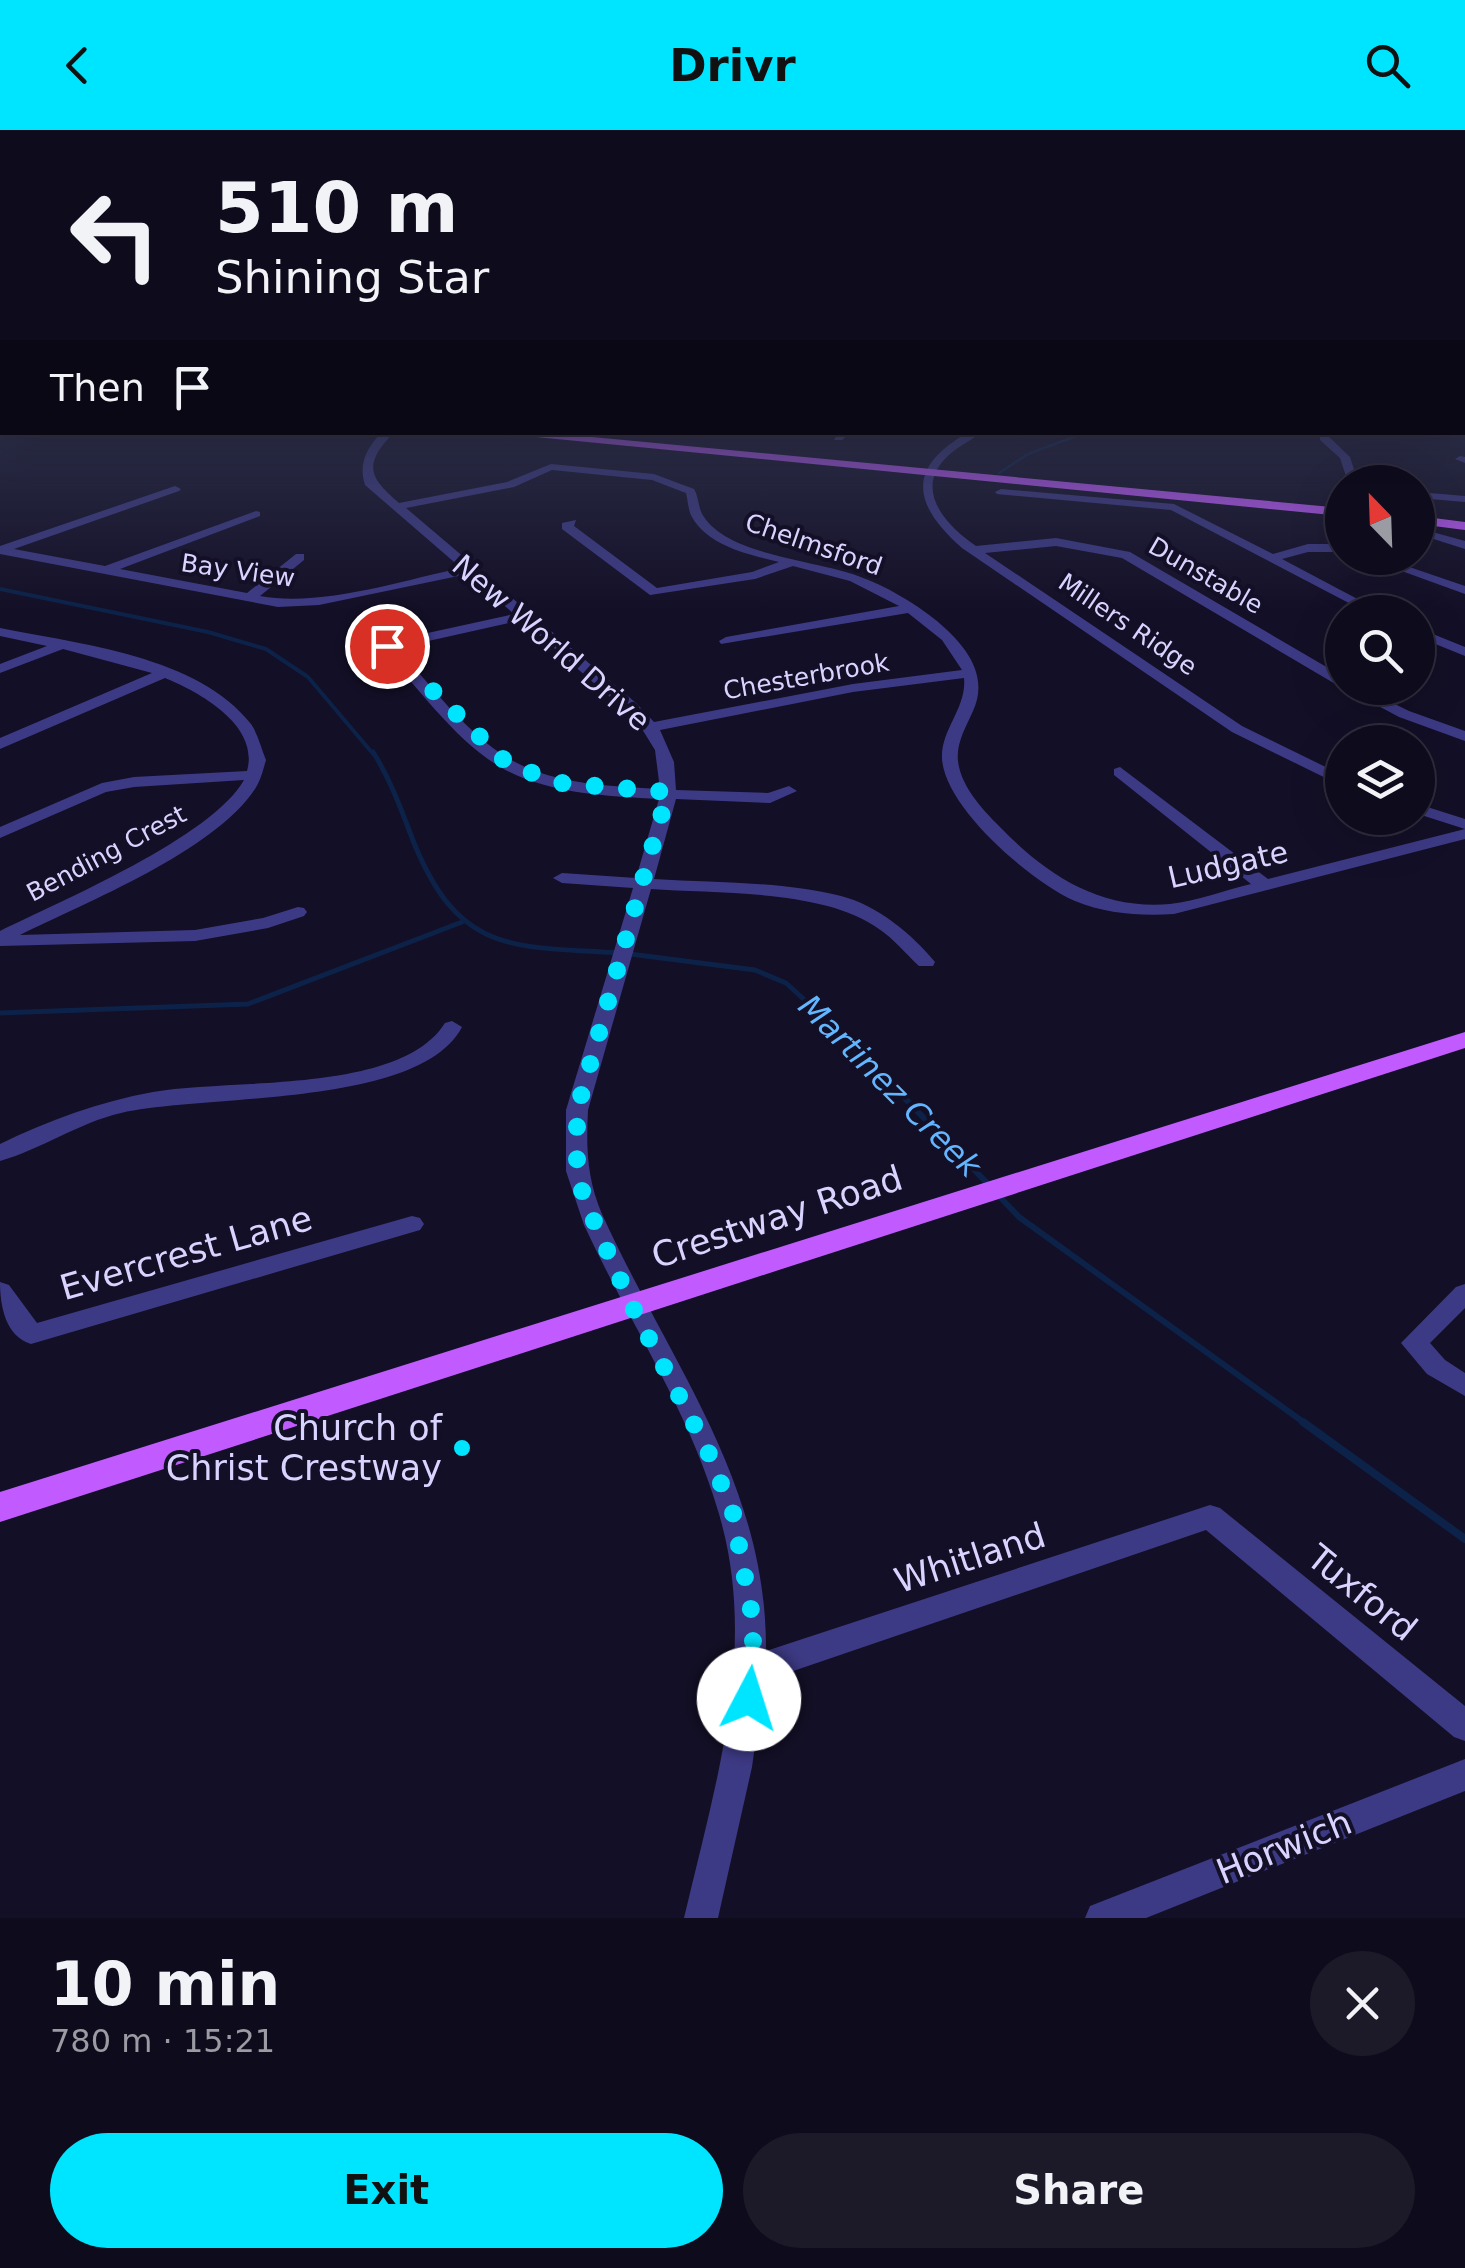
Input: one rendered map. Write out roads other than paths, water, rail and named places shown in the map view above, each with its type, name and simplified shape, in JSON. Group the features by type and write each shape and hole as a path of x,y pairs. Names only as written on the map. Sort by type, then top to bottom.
{"main road":[{"path":"669,444 1325,510"},
{"path":"1435,524 1465,526"},
{"name":"Crestway Road","path":"0,1507 1465,1040"}],"street":[{"name":"New World Drive","path":"377,444 366,471 371,485 631,706 650,727 668,760 668,792 577,1110 575,1147 584,1199 632,1306 707,1449 733,1513 754,1626 741,1759 701,1918"},
{"path":"928,472 933,461 956,444"},
{"path":"1331,444 1345,457 1347,465"},
{"name":"Chelmsford","path":"395,507 510,485 551,467 639,475 677,484 692,494 702,522 749,549 870,584 952,644 970,673"},
{"name":"Millers Ridge","path":"928,472 925,486 934,512 956,538 1237,729 1325,773"},
{"path":"0,550 175,489"},
{"path":"1001,492 1163,505 1210,522 1343,595"},
{"path":"1435,496 1465,499"},
{"path":"1440,497 1445,523"},
{"path":"104,570 256,514"},
{"path":"572,522 566,526 655,592 763,574 792,562"},
{"path":"1435,533 1465,545"},
{"name":"Dunstable","path":"975,550 1056,542 1126,555 1325,672"},
{"path":"1272,558 1308,548 1325,548"},
{"name":"Bay View","path":"0,550 248,599 318,601 470,570"},
{"path":"248,599 300,557"},
{"path":"1421,575 1465,590"},
{"path":"726,641 907,609"},
{"path":"526,615 387,646 509,765 562,783 770,798 789,792"},
{"path":"0,632 166,672 200,685 228,709 257,752 253,775 134,782 102,788 0,833"},
{"path":"1435,639 1465,652"},
{"path":"0,669 59,646"},
{"path":"0,744 166,672"},
{"name":"Chesterbrook","path":"650,727 853,688 970,673"},
{"name":"Ludgate","path":"970,673 972,702 950,748 951,771 958,789 982,818 1056,884 1096,902 1119,908 1174,909 1465,834"},
{"path":"1386,705 1465,736"},
{"path":"1120,772 1265,886"},
{"name":"Bending Crest","path":"0,939 191,838 236,803 253,775"},
{"path":"1435,814 1465,824"},
{"path":"562,878 792,894 839,901 885,924 926,962"},
{"path":"0,939 216,933 253,927 298,912"},
{"path":"0,1153 68,1121 116,1106 170,1096 291,1092 370,1075 435,1048 447,1038 452,1027"},
{"name":"Evercrest Lane","path":"0,1290 30,1334 412,1224"},
{"path":"1465,1292 1414,1343 1436,1367 1465,1386"},
{"name":"Whitland","path":"752,1670 1210,1516"},
{"name":"Tuxford","path":"1210,1516 1465,1726"},
{"name":"Horwich","path":"1102,1918 1465,1775"}],"waterway":[{"path":"999,473 1028,454 1054,444"},
{"name":"Martinez Creek","path":"0,589 208,632 266,649 308,677 374,755"},
{"name":"Martinez Creek","path":"373,752 432,880 450,906 471,925 519,945 619,953"},
{"path":"0,1013 248,1004 462,922"},
{"name":"Martinez Creek","path":"630,954 755,970 786,983 854,1045"},
{"name":"Martinez Creek","path":"851,1043 991,1187"},
{"name":"Martinez Creek","path":"998,1195 1019,1217 1306,1424"},
{"name":"Martinez Creek","path":"1303,1422 1465,1539"}],"place":[{"name":"Church of Christ Crestway","path":"462,1448"}]}
